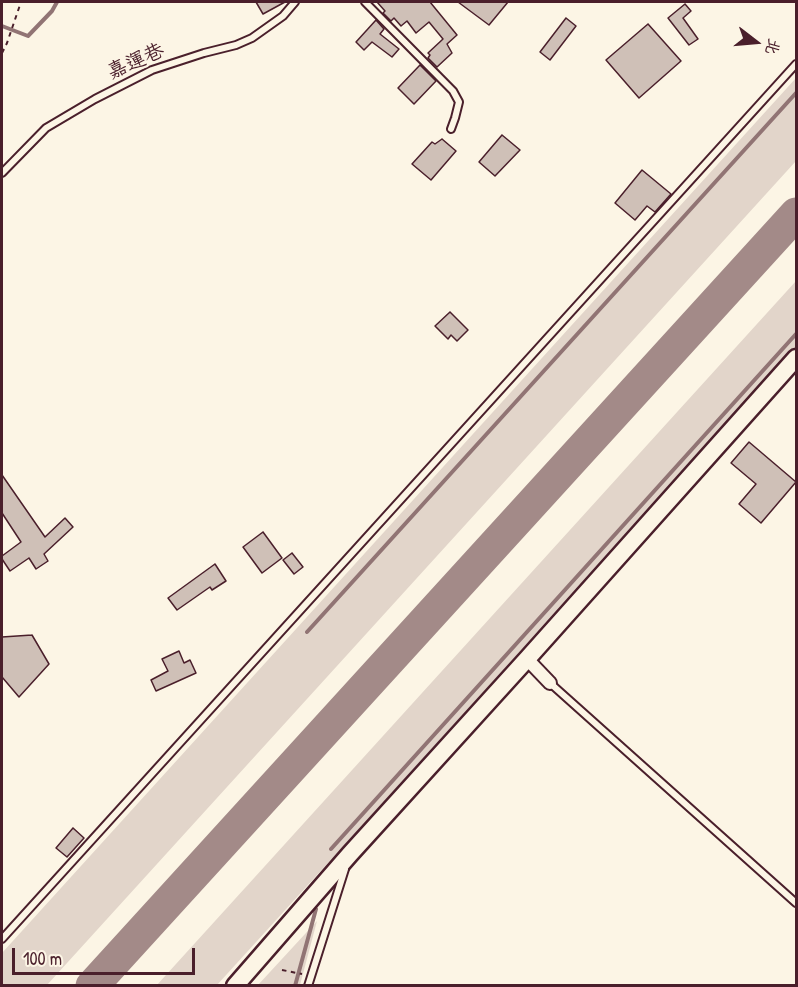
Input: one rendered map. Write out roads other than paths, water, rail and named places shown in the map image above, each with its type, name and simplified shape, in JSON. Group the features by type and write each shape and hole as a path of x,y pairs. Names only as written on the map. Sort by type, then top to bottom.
{"street":[{"path":"235,986 350,854 527,660 796,358"},
{"path":"527,660 550,683"}],"lane":[{"name":"嘉運巷","path":"2,173 46,128 95,99 152,70 252,38 283,16 295,2"},
{"path":"365,2 453,91 459,102 451,129"},
{"path":"2,939 796,64"},
{"path":"550,683 796,903"},
{"path":"308,986 350,854"}],"waterway":[{"path":"2,26 28,36 52,11 57,2"},
{"path":"307,632 796,93"},
{"path":"331,849 796,334"},
{"path":"295,986 316,909"}]}
